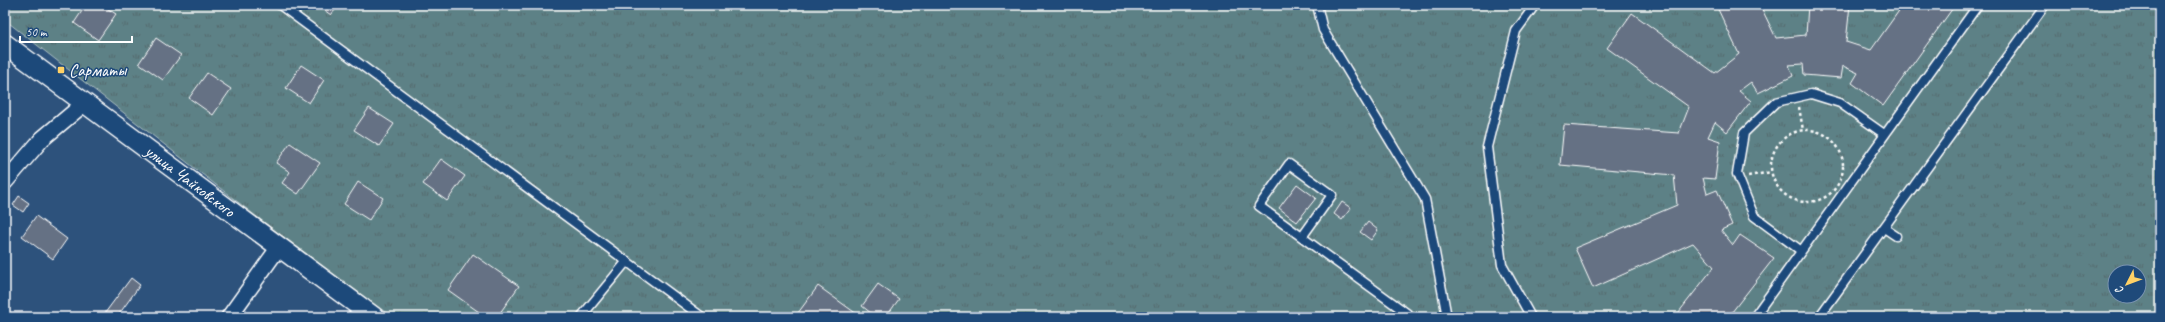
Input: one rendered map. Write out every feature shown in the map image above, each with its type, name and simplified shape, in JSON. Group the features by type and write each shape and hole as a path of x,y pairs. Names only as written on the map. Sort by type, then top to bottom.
{"street":[{"name":"улица Чайковского","path":"5,44 86,102 279,248 374,317"},
{"path":"5,182 42,139 86,102"},
{"path":"229,317 279,248"}],"lane":[{"path":"280,5 702,317"},
{"path":"1317,5 1323,30 1425,199 1446,317"},
{"path":"1531,317 1502,266 1487,147 1516,31 1535,5"},
{"path":"1754,317 1800,250 1978,5"},
{"path":"1819,317 2045,5"},
{"path":"1800,250 1754,216 1737,174 1744,133 1776,102 1811,94 1840,103 1884,134"},
{"path":"1302,237 1332,195 1289,164 1259,206 1412,317"},
{"path":"1884,228 1896,236"},
{"path":"581,317 627,261"}],"path":[{"path":"1797,97 1803,130"},
{"path":"1803,130 1820,132 1831,139 1839,149 1843,160 1843,173 1839,185 1830,194 1819,201 1807,203 1795,201 1784,195 1776,186 1771,172 1773,153 1779,143 1787,135 1803,130"},
{"path":"1738,177 1771,172"}],"green space":[{"path":"5,5 2160,5 2160,317 392,317 266,224 5,20"}],"building":[{"path":"86,5 102,5 116,14 98,40 74,23"},
{"path":"317,5 339,5 331,15"},
{"path":"1716,5 1760,5 1776,38 1806,35 1808,5 1850,5 1846,42 1871,50 1903,5 1955,5 1883,106 1852,83 1858,73 1843,66 1841,78 1804,75 1803,64 1789,65 1793,76 1758,93 1751,82 1739,91 1751,101 1727,132 1715,122 1708,137 1720,141 1715,179 1703,178 1707,194 1717,190 1732,225 1721,230 1733,245 1740,235 1774,258 1728,317 1675,317 1714,267 1693,243 1593,288 1575,248 1677,205 1674,175 1560,165 1564,125 1679,133 1689,107 1607,48 1632,13 1715,73 1739,54"},
{"path":"156,38 181,55 163,80 139,63"},
{"path":"301,65 324,80 309,103 286,88"},
{"path":"207,73 231,89 213,115 189,98"},
{"path":"369,108 394,124 379,146 354,130"},
{"path":"290,143 320,163 298,194 282,183 290,172 276,163"},
{"path":"441,159 465,176 447,201 423,184"},
{"path":"358,182 383,198 369,220 344,204"},
{"path":"1297,184 1316,198 1297,222 1279,208"},
{"path":"19,196 29,203 23,212 13,205"},
{"path":"1342,202 1351,208 1342,220 1334,214"},
{"path":"36,216 67,239 53,259 22,236"},
{"path":"1368,222 1378,230 1371,240 1360,232"},
{"path":"473,254 519,286 497,317 486,317 448,290"},
{"path":"131,278 140,285 117,317 102,317"},
{"path":"878,284 899,299 886,317 876,317 862,306"},
{"path":"818,286 861,317 795,317"}],"place":[{"name":"Сарматы","path":"61,70"}]}
